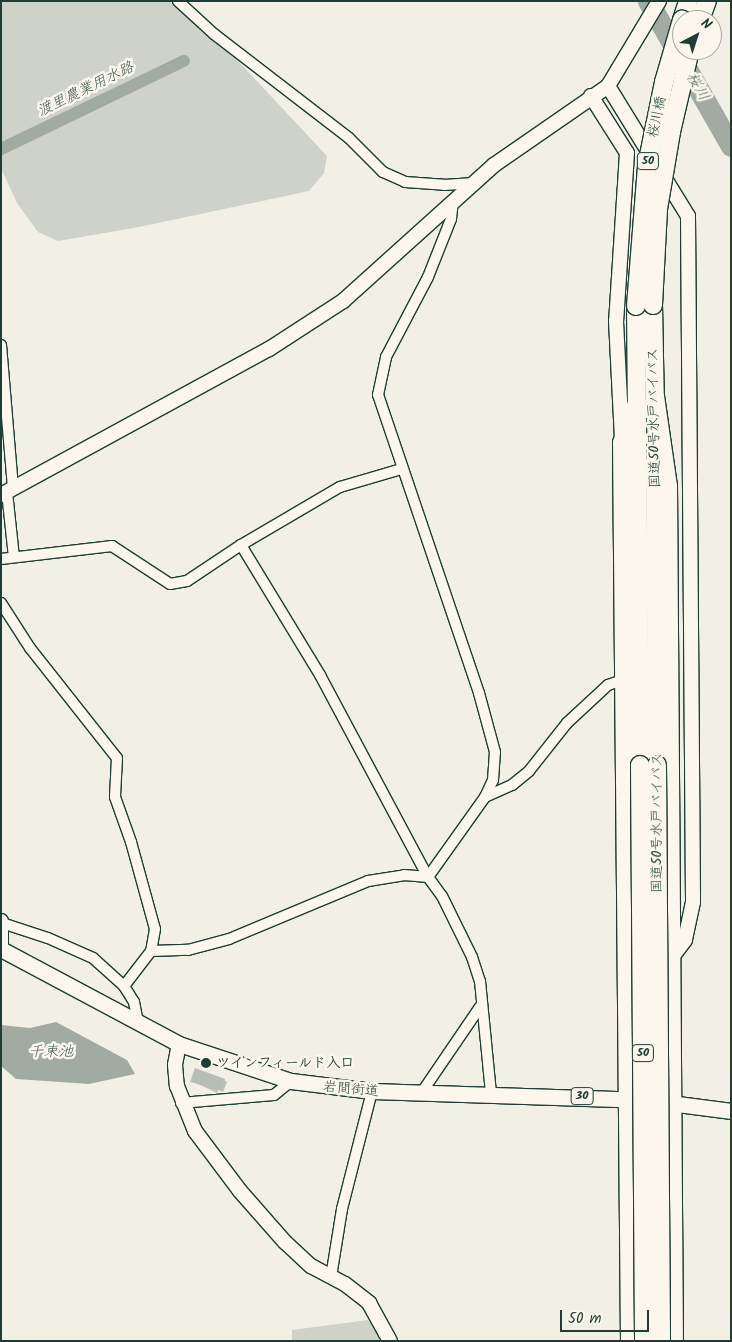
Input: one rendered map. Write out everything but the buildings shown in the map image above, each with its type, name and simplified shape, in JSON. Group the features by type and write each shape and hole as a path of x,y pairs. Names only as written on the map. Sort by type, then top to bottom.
{"highway":[{"name":"桜川橋","path":"644,305 647,165 664,82 672,54"},
{"name":"桜川橋","path":"644,305 671,132 688,60"},
{"name":"国道50号水戸バイパス","path":"644,305 655,396 649,765 644,1341"},
{"name":"国道50号水戸バイパス","path":"644,305 637,403 649,765 661,1341"},
{"path":"655,396 668,486 672,957 670,1103 674,1341"},
{"path":"630,1341 630,1099 622,443 637,403"}],"main road":[{"name":"岩間街道","path":"1,949 179,1044 245,1068 291,1081 372,1091 491,1093 630,1099 731,1111"}],"street":[{"path":"178,1 214,34 349,138 383,172 405,182 444,185 474,182"},
{"path":"7,491 309,325 343,302 474,182 528,138 608,86 659,1"},
{"path":"608,86 688,216 694,902 685,940 672,957"},
{"path":"591,96 627,153 616,321 622,443"},
{"path":"428,877 485,797 495,765 490,729 401,469 378,395 386,357 428,277 452,219 453,201"},
{"path":"1,345 7,491 14,557"},
{"path":"1,560 112,546 170,584 187,581 241,545 340,487 401,469"},
{"path":"241,545 320,676 428,877 442,896 472,957 480,980 480,1007 491,1093"},
{"path":"1,603 30,648 117,758 115,797 132,842 155,929 151,951 124,986"},
{"path":"485,797 512,785 524,776 567,723 608,685 625,679"},
{"path":"151,951 188,950 229,938 368,881 404,875 428,877"},
{"path":"1,944 1,922 83,952 124,986 134,1002 138,1023"},
{"path":"422,1092 480,1007"},
{"path":"179,1044 175,1073 181,1103 195,1131 240,1191 285,1242 311,1266 354,1290 369,1303 382,1322 390,1341"},
{"path":"181,1103 274,1095 291,1081"},
{"path":"331,1277 342,1209 372,1091"}],"shaded area":[{"path":"1,1 182,1 327,156 324,173 309,191 139,227 58,241 38,232 17,203 1,168"},
{"path":"368,1320 377,1329 380,1341 292,1341 292,1330"}],"water":[{"name":"千束池","path":"56,1022 127,1060 135,1074 89,1084 16,1079 1,1066 1,1025 30,1028"}],"waterway":[{"name":"桜川","path":"648,1 731,146"},
{"name":"渡里農業用水路","path":"1,149 184,61"}],"place":[{"name":"ツインフィールド入口","path":"206,1063"}]}
